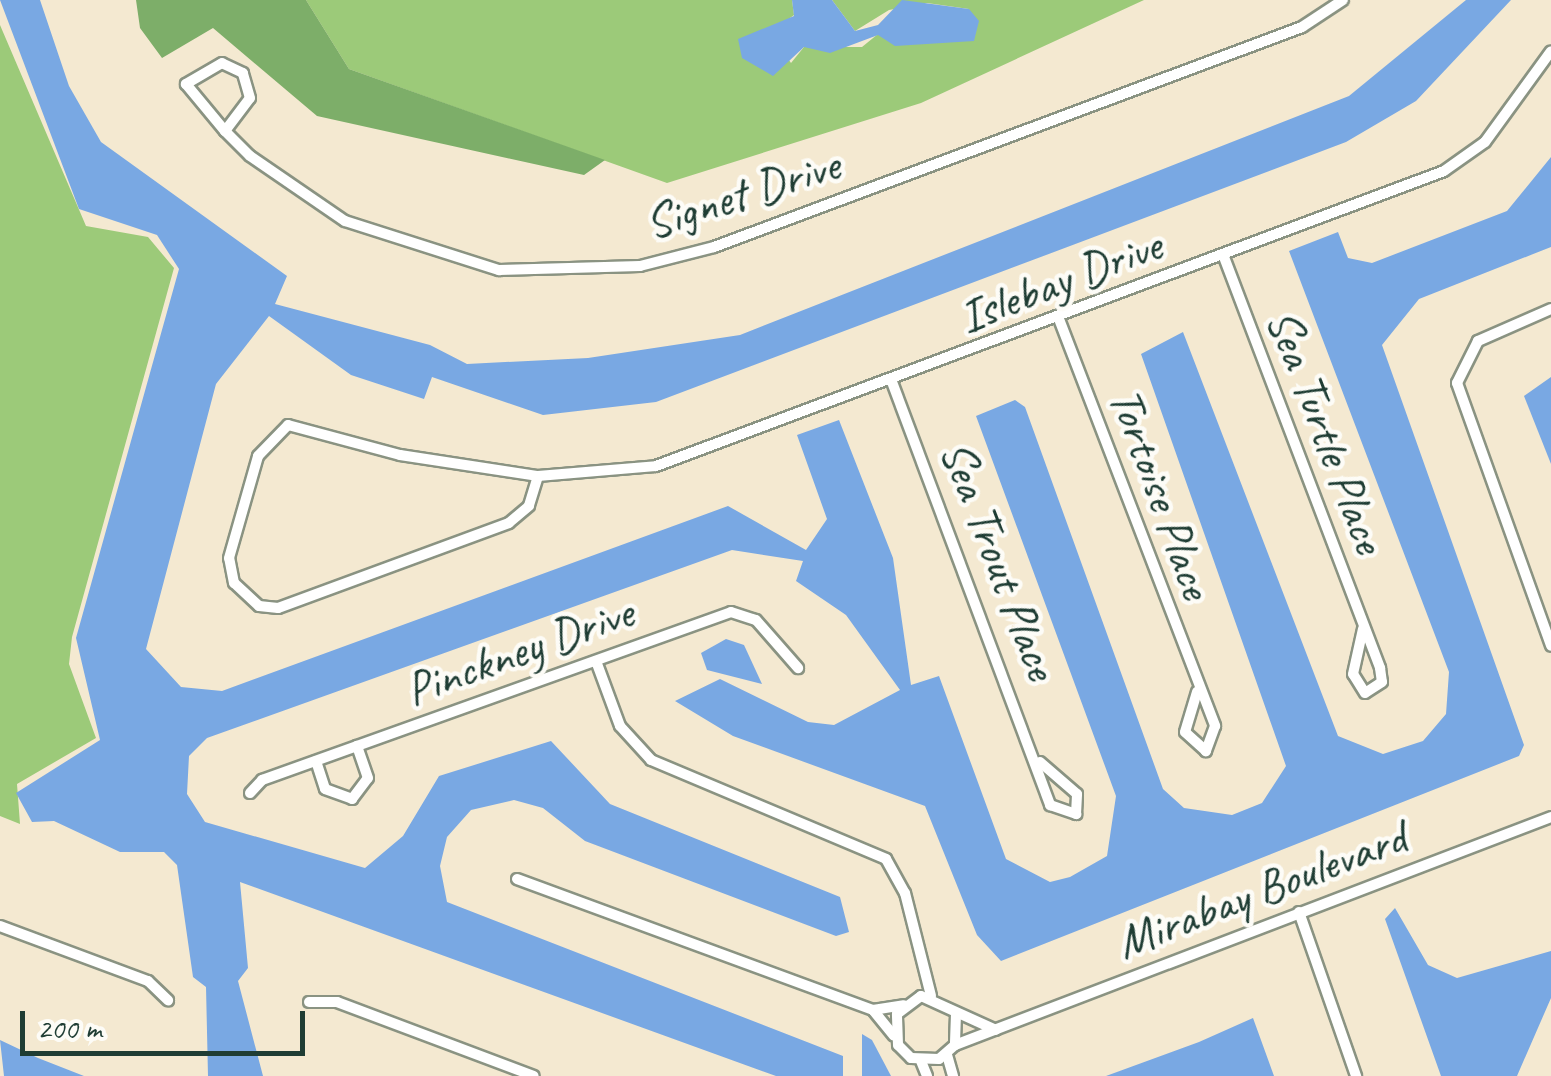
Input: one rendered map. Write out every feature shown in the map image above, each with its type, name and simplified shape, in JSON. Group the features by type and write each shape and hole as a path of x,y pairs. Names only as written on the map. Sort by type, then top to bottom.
{"street":[{"name":"Signet Drive","path":"225,131 250,98 242,73 222,63 186,84 225,131 311,201 414,250 499,270 640,266 1302,27 1344,0"},
{"name":"Islebay Drive","path":"538,476 530,506 508,524 278,608 259,606 234,583 228,558 258,456 288,425 400,455 538,476 656,466 1224,257 1466,160 1551,51"},
{"name":"Sea Turtle Place","path":"1224,257 1363,629 1382,682 1365,693 1353,674 1363,629"},
{"path":"1551,309 1478,340 1457,384 1551,646"},
{"name":"Tortoise Place","path":"1059,319 1198,692 1215,726 1206,751 1186,732 1198,692"},
{"name":"Sea Trout Place","path":"892,382 1040,762 1050,805 1076,814 1077,794 1040,762"},
{"name":"Pinckney Drive","path":"250,792 356,746 731,612 756,620 798,668"},
{"path":"596,661 620,726 651,760 886,859 905,893 919,977 931,996 956,1014 997,1030"},
{"path":"316,761 325,790 352,798 368,778 356,746"},
{"name":"Mirabay Boulevard","path":"955,1045 1551,817"},
{"path":"516,879 873,1010 921,1061 927,1076"},
{"path":"1300,912 1356,1076"},
{"path":"0,926 148,981 168,1000"},
{"path":"894,1036 919,977"},
{"path":"873,1010 931,996"},
{"path":"309,1002 337,1002 534,1076"},
{"path":"921,1061 947,1055 955,1045 956,1014"},
{"path":"947,1055 953,1076"}],"green space":[{"path":"136,0 306,0 349,69 605,160 584,175 317,116 213,28 162,58 140,28"},
{"path":"306,0 792,0 794,15 770,33 791,63 804,47 862,47 878,34 974,41 969,9 927,3 889,10 855,31 832,0 1144,0 921,103 667,183 349,69"},
{"path":"0,25 86,226 148,237 174,268 72,637 69,664 96,738 17,784 20,824 0,816"}],"water":[{"path":"0,0 40,0 69,86 101,142 287,276 275,304 430,345 467,364 588,358 740,335 1349,96 1466,0 1511,0 1416,101 1346,142 656,402 543,415 432,377 424,399 351,375 269,316 216,384 146,649 181,687 222,691 728,506 806,550 827,519 797,435 839,420 893,558 911,685 939,676 1006,859 1050,882 1070,877 1107,856 1116,796 976,416 1015,400 1025,407 1163,789 1184,808 1232,815 1262,803 1286,766 1141,354 1183,332 1338,736 1383,754 1423,741 1446,714 1449,672 1289,251 1338,232 1348,258 1372,263 1507,211 1551,157 1551,247 1419,299 1382,345 1524,745 1519,756 1001,961 977,935 925,806 733,736 675,701 720,679 808,722 834,725 900,690 846,615 796,581 803,561 732,550 207,738 189,756 187,794 205,822 365,868 403,836 439,776 551,741 610,804 840,897 849,932 836,936 585,841 543,808 514,800 471,810 447,837 440,866 447,902 843,1056 843,1076 776,1076 240,882 248,968 238,981 263,1076 208,1076 206,987 193,977 177,865 164,852 120,852 54,821 32,822 16,793 100,740 76,638 179,269 157,235 79,209"},
{"path":"792,0 832,0 855,31 878,25 902,0 969,9 979,21 974,41 895,46 878,35 830,53 804,47 773,76 742,58 738,39 794,16"},
{"path":"1551,377 1551,464 1524,396"},
{"path":"726,639 744,645 762,684 707,670 701,653"},
{"path":"1395,908 1428,965 1457,978 1551,951 1551,998 1517,1076 1441,1076 1385,919"},
{"path":"1253,1018 1274,1076 1106,1076 1199,1042"},
{"path":"862,1034 872,1040 891,1076 862,1076"},
{"path":"0,1040 38,1058 84,1076 4,1076"}]}
